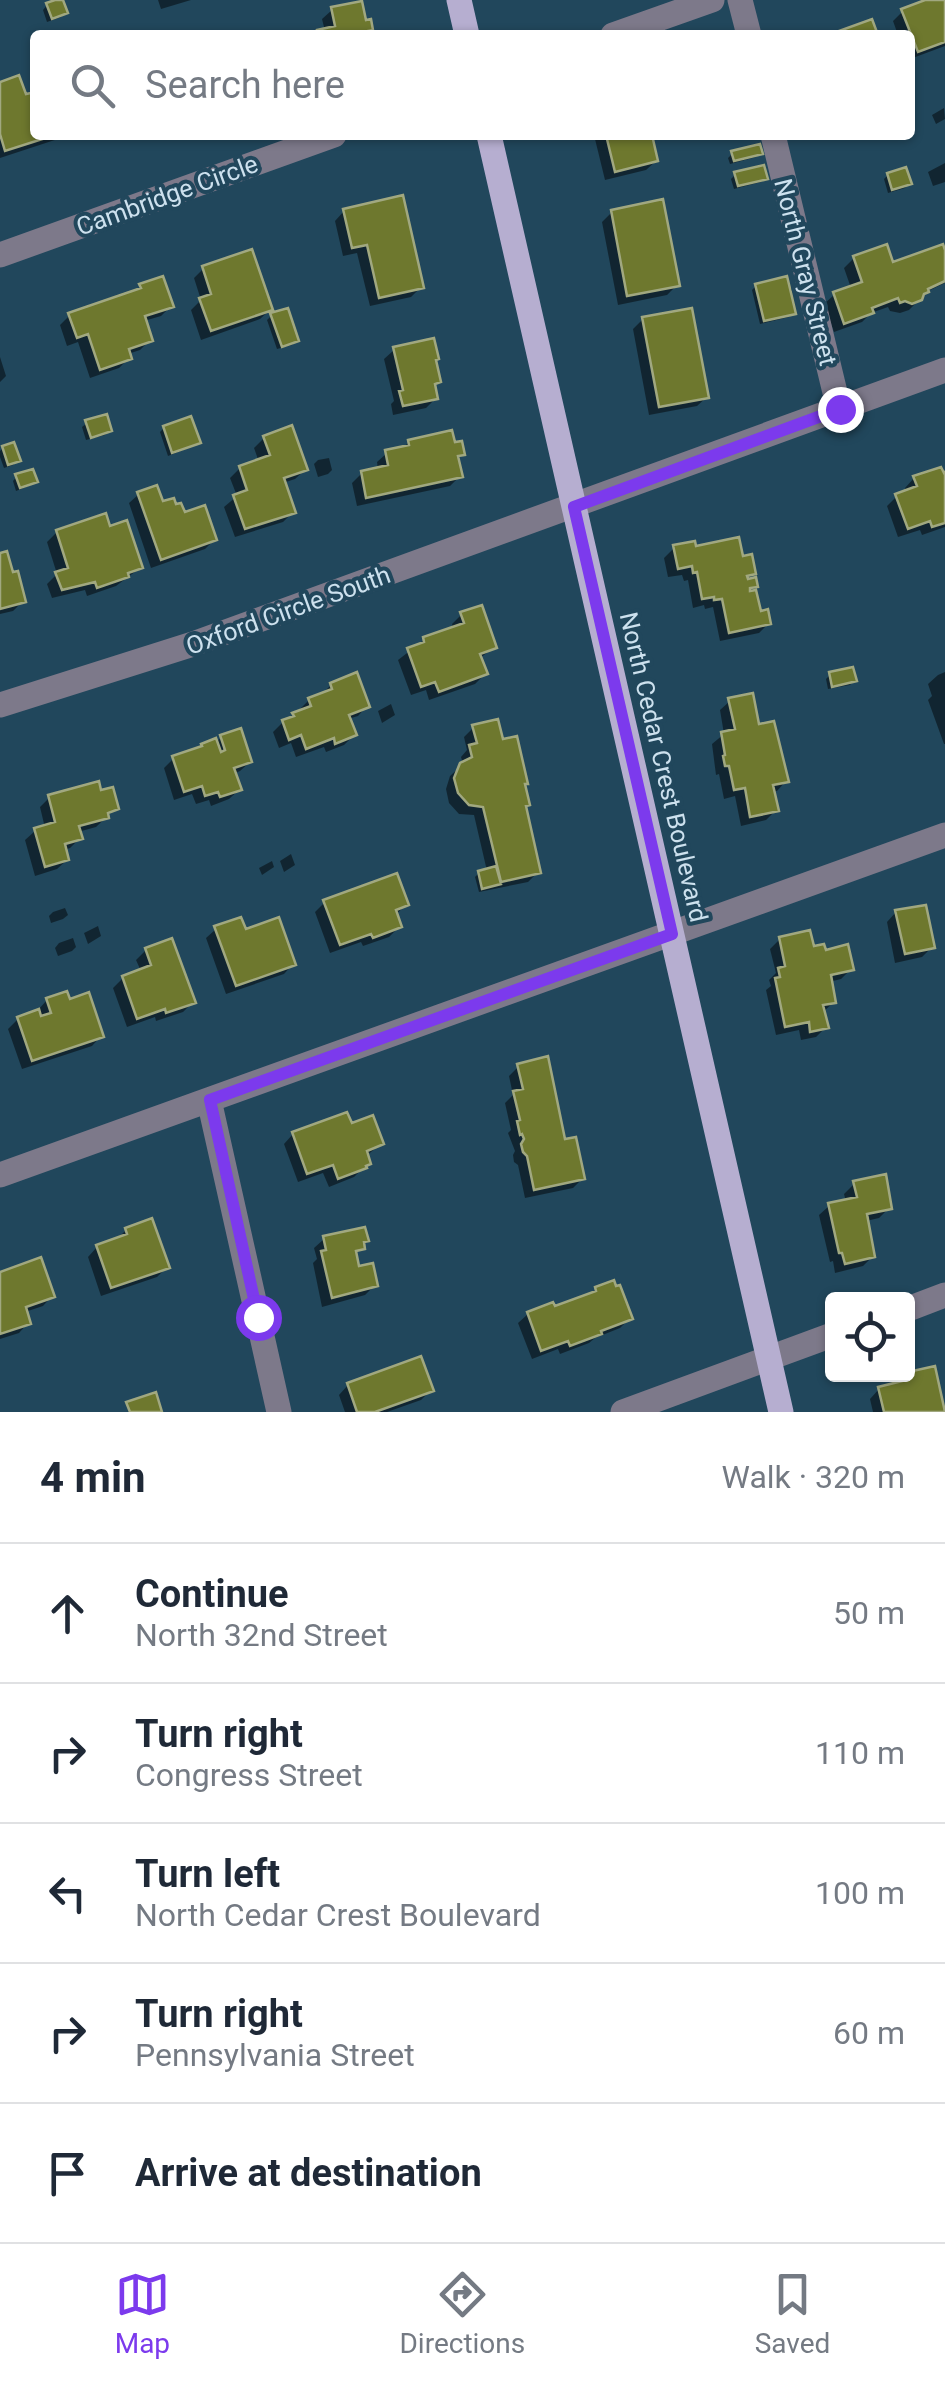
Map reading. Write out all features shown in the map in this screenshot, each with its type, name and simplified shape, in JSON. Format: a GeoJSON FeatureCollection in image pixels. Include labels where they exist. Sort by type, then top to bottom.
{"type":"FeatureCollection","features":[{"type":"Feature","properties":{"kind":"main road"},"geometry":{"type":"LineString","coordinates":[[458,0],[465,30]]}},
{"type":"Feature","properties":{"kind":"main road","name":"North Cedar Crest Boulevard"},"geometry":{"type":"LineString","coordinates":[[490,140],[781,1412]]}},
{"type":"Feature","properties":{"kind":"street"},"geometry":{"type":"LineString","coordinates":[[627,30],[712,0]]}},
{"type":"Feature","properties":{"kind":"street"},"geometry":{"type":"LineString","coordinates":[[740,0],[748,30]]}},
{"type":"Feature","properties":{"kind":"street","name":"Cambridge Circle"},"geometry":{"type":"LineString","coordinates":[[0,256],[320,140]]}},
{"type":"Feature","properties":{"kind":"street","name":"North Gray Street"},"geometry":{"type":"LineString","coordinates":[[774,140],[840,409]]}},
{"type":"Feature","properties":{"kind":"street","name":"Oxford Circle South"},"geometry":{"type":"LineString","coordinates":[[0,705],[193,644],[945,370]]}},
{"type":"Feature","properties":{"kind":"street"},"geometry":{"type":"LineString","coordinates":[[0,1175],[945,835]]}},
{"type":"Feature","properties":{"kind":"street"},"geometry":{"type":"LineString","coordinates":[[210,1100],[279,1412]]}},
{"type":"Feature","properties":{"kind":"street"},"geometry":{"type":"LineString","coordinates":[[915,1306],[945,1295]]}},
{"type":"Feature","properties":{"kind":"street"},"geometry":{"type":"LineString","coordinates":[[623,1412],[825,1338]]}},
{"type":"Feature","properties":{"kind":"building"},"geometry":{"type":"Polygon","coordinates":[[[63,0],[68,13],[52,19],[46,3],[63,0]]]}},
{"type":"Feature","properties":{"kind":"building"},"geometry":{"type":"Polygon","coordinates":[[[925,0],[945,0],[945,42],[918,52],[915,30],[909,30],[901,9],[925,0]]]}},
{"type":"Feature","properties":{"kind":"building"},"geometry":{"type":"Polygon","coordinates":[[[362,1],[373,30],[317,30],[335,26],[331,7],[362,1]]]}},
{"type":"Feature","properties":{"kind":"building"},"geometry":{"type":"Polygon","coordinates":[[[872,19],[876,30],[842,30],[872,19]]]}},
{"type":"Feature","properties":{"kind":"building"},"geometry":{"type":"Polygon","coordinates":[[[19,75],[26,94],[30,93],[30,140],[39,140],[5,151],[0,134],[0,82],[19,75]]]}},
{"type":"Feature","properties":{"kind":"building"},"geometry":{"type":"Polygon","coordinates":[[[607,140],[653,140],[658,161],[615,172],[607,140]]]}},
{"type":"Feature","properties":{"kind":"building"},"geometry":{"type":"Polygon","coordinates":[[[760,144],[763,154],[734,161],[731,151],[760,144]]]}},
{"type":"Feature","properties":{"kind":"building"},"geometry":{"type":"Polygon","coordinates":[[[764,165],[768,179],[738,186],[734,172],[764,165]]]}},
{"type":"Feature","properties":{"kind":"building"},"geometry":{"type":"Polygon","coordinates":[[[906,167],[912,184],[892,190],[887,173],[906,167]]]}},
{"type":"Feature","properties":{"kind":"building"},"geometry":{"type":"Polygon","coordinates":[[[403,195],[424,288],[379,298],[367,245],[352,248],[343,209],[403,195]]]}},
{"type":"Feature","properties":{"kind":"building"},"geometry":{"type":"Polygon","coordinates":[[[663,199],[680,286],[627,296],[611,210],[663,199]]]}},
{"type":"Feature","properties":{"kind":"building"},"geometry":{"type":"Polygon","coordinates":[[[887,244],[893,262],[943,244],[945,281],[928,289],[922,300],[900,303],[898,298],[872,308],[874,313],[844,324],[833,292],[862,282],[853,256],[887,244]]]}},
{"type":"Feature","properties":{"kind":"building"},"geometry":{"type":"Polygon","coordinates":[[[252,249],[273,310],[211,331],[199,298],[211,294],[202,266],[252,249]]]}},
{"type":"Feature","properties":{"kind":"building"},"geometry":{"type":"Polygon","coordinates":[[[163,276],[174,307],[145,316],[153,341],[129,349],[132,359],[100,370],[88,334],[77,338],[68,313],[141,288],[139,284],[163,276]]]}},
{"type":"Feature","properties":{"kind":"building"},"geometry":{"type":"Polygon","coordinates":[[[787,276],[796,314],[764,321],[755,284],[787,276]]]}},
{"type":"Feature","properties":{"kind":"building"},"geometry":{"type":"Polygon","coordinates":[[[288,308],[299,341],[282,347],[270,313],[288,308]]]}},
{"type":"Feature","properties":{"kind":"building"},"geometry":{"type":"Polygon","coordinates":[[[692,308],[709,398],[659,407],[642,317],[692,308]]]}},
{"type":"Feature","properties":{"kind":"building"},"geometry":{"type":"Polygon","coordinates":[[[434,338],[441,382],[435,384],[438,399],[403,406],[393,347],[434,338]]]}},
{"type":"Feature","properties":{"kind":"building"},"geometry":{"type":"Polygon","coordinates":[[[107,414],[112,431],[91,438],[85,420],[107,414]]]}},
{"type":"Feature","properties":{"kind":"building"},"geometry":{"type":"Polygon","coordinates":[[[191,416],[201,443],[172,453],[163,426],[191,416]]]}},
{"type":"Feature","properties":{"kind":"building"},"geometry":{"type":"Polygon","coordinates":[[[292,425],[308,470],[284,478],[296,513],[245,529],[233,495],[247,490],[239,466],[270,455],[263,436],[292,425]]]}},
{"type":"Feature","properties":{"kind":"building"},"geometry":{"type":"Polygon","coordinates":[[[452,430],[455,442],[462,441],[465,455],[458,456],[463,477],[366,498],[361,471],[388,465],[385,450],[409,445],[408,440],[452,430]]]}},
{"type":"Feature","properties":{"kind":"building"},"geometry":{"type":"Polygon","coordinates":[[[14,442],[21,461],[8,465],[2,446],[14,442]]]}},
{"type":"Feature","properties":{"kind":"building"},"geometry":{"type":"Polygon","coordinates":[[[941,467],[945,472],[945,523],[932,527],[930,521],[908,529],[895,494],[917,486],[913,476],[941,467]]]}},
{"type":"Feature","properties":{"kind":"building"},"geometry":{"type":"Polygon","coordinates":[[[33,469],[38,482],[20,488],[15,474],[33,469]]]}},
{"type":"Feature","properties":{"kind":"building"},"geometry":{"type":"Polygon","coordinates":[[[157,485],[163,501],[174,498],[185,512],[205,505],[217,540],[161,560],[137,492],[157,485]]]}},
{"type":"Feature","properties":{"kind":"building"},"geometry":{"type":"Polygon","coordinates":[[[106,513],[110,526],[127,520],[143,568],[97,588],[95,582],[62,590],[55,572],[68,568],[56,530],[106,513]]]}},
{"type":"Feature","properties":{"kind":"building"},"geometry":{"type":"Polygon","coordinates":[[[739,537],[743,556],[752,554],[756,574],[747,576],[756,577],[758,587],[750,591],[756,590],[761,611],[768,609],[771,624],[729,633],[722,599],[702,599],[697,572],[693,573],[692,566],[678,569],[673,545],[695,541],[696,546],[739,537]]]}},
{"type":"Feature","properties":{"kind":"building"},"geometry":{"type":"Polygon","coordinates":[[[7,551],[13,572],[18,571],[26,602],[0,609],[0,553],[7,551]]]}},
{"type":"Feature","properties":{"kind":"building"},"geometry":{"type":"Polygon","coordinates":[[[482,605],[497,648],[480,654],[488,674],[439,692],[435,682],[421,687],[407,648],[424,642],[423,637],[464,623],[460,612],[482,605]]]}},
{"type":"Feature","properties":{"kind":"building"},"geometry":{"type":"Polygon","coordinates":[[[853,667],[857,681],[832,687],[829,672],[853,667]]]}},
{"type":"Feature","properties":{"kind":"building"},"geometry":{"type":"Polygon","coordinates":[[[357,672],[370,707],[349,715],[357,735],[335,744],[334,738],[306,749],[301,735],[289,740],[282,720],[311,706],[308,698],[332,689],[330,683],[357,672]]]}},
{"type":"Feature","properties":{"kind":"building"},"geometry":{"type":"Polygon","coordinates":[[[753,693],[759,724],[774,721],[789,782],[773,785],[779,811],[750,817],[745,788],[734,790],[729,766],[725,766],[721,732],[735,729],[728,698],[753,693]]]}},
{"type":"Feature","properties":{"kind":"building"},"geometry":{"type":"Polygon","coordinates":[[[498,719],[503,739],[517,736],[528,784],[530,805],[526,806],[541,873],[501,882],[483,807],[469,805],[458,793],[454,778],[460,763],[472,757],[469,745],[477,743],[472,725],[498,719]]]}},
{"type":"Feature","properties":{"kind":"building"},"geometry":{"type":"Polygon","coordinates":[[[241,728],[252,762],[234,768],[242,790],[220,797],[218,792],[205,796],[202,786],[184,792],[172,756],[216,738],[221,752],[225,750],[220,735],[241,728]]]}},
{"type":"Feature","properties":{"kind":"building"},"geometry":{"type":"Polygon","coordinates":[[[99,781],[101,790],[113,787],[119,809],[108,813],[109,818],[79,826],[83,839],[65,844],[69,860],[45,867],[34,828],[55,822],[48,795],[99,781]]]}},
{"type":"Feature","properties":{"kind":"building"},"geometry":{"type":"Polygon","coordinates":[[[496,866],[501,884],[482,889],[478,871],[496,866]]]}},
{"type":"Feature","properties":{"kind":"building"},"geometry":{"type":"Polygon","coordinates":[[[397,873],[409,905],[396,910],[402,927],[340,945],[323,900],[397,873]]]}},
{"type":"Feature","properties":{"kind":"building"},"geometry":{"type":"Polygon","coordinates":[[[926,905],[935,948],[905,954],[895,910],[926,905]]]}},
{"type":"Feature","properties":{"kind":"building"},"geometry":{"type":"Polygon","coordinates":[[[241,917],[246,929],[279,917],[296,965],[236,986],[214,926],[241,917]]]}},
{"type":"Feature","properties":{"kind":"building"},"geometry":{"type":"Polygon","coordinates":[[[810,930],[814,946],[824,944],[826,950],[848,944],[854,970],[831,975],[836,1003],[823,1005],[829,1028],[810,1032],[809,1022],[785,1027],[775,978],[780,977],[778,968],[785,966],[779,937],[810,930]]]}},
{"type":"Feature","properties":{"kind":"building"},"geometry":{"type":"Polygon","coordinates":[[[172,938],[196,1003],[137,1019],[122,976],[151,965],[145,948],[172,938]]]}},
{"type":"Feature","properties":{"kind":"building"},"geometry":{"type":"Polygon","coordinates":[[[67,991],[70,999],[89,992],[104,1037],[32,1061],[17,1017],[39,1009],[41,1016],[51,1013],[46,998],[67,991]]]}},
{"type":"Feature","properties":{"kind":"building"},"geometry":{"type":"Polygon","coordinates":[[[548,1056],[565,1139],[576,1137],[585,1179],[534,1190],[521,1144],[524,1139],[520,1135],[513,1091],[523,1089],[517,1064],[548,1056]]]}},
{"type":"Feature","properties":{"kind":"building"},"geometry":{"type":"Polygon","coordinates":[[[347,1112],[352,1123],[373,1115],[384,1144],[367,1151],[371,1164],[367,1168],[338,1179],[333,1165],[307,1174],[292,1132],[347,1112]]]}},
{"type":"Feature","properties":{"kind":"building"},"geometry":{"type":"Polygon","coordinates":[[[886,1174],[892,1209],[867,1214],[875,1257],[845,1264],[828,1203],[857,1197],[853,1181],[886,1174]]]}},
{"type":"Feature","properties":{"kind":"building"},"geometry":{"type":"Polygon","coordinates":[[[152,1218],[170,1268],[111,1288],[96,1245],[127,1234],[125,1228],[152,1218]]]}},
{"type":"Feature","properties":{"kind":"building"},"geometry":{"type":"Polygon","coordinates":[[[365,1227],[369,1241],[364,1242],[365,1249],[356,1251],[359,1266],[373,1263],[378,1286],[332,1298],[321,1251],[326,1250],[323,1236],[365,1227]]]}},
{"type":"Feature","properties":{"kind":"building"},"geometry":{"type":"Polygon","coordinates":[[[41,1257],[55,1297],[26,1307],[31,1324],[0,1334],[0,1272],[41,1257]]]}},
{"type":"Feature","properties":{"kind":"building"},"geometry":{"type":"Polygon","coordinates":[[[614,1280],[616,1286],[620,1285],[633,1319],[570,1346],[568,1341],[541,1351],[527,1312],[596,1291],[595,1287],[614,1280]]]}},
{"type":"Feature","properties":{"kind":"building"},"geometry":{"type":"Polygon","coordinates":[[[421,1356],[434,1391],[375,1412],[357,1412],[347,1383],[421,1356]]]}},
{"type":"Feature","properties":{"kind":"building"},"geometry":{"type":"Polygon","coordinates":[[[935,1366],[945,1412],[884,1412],[878,1387],[915,1382],[915,1370],[935,1366]]]}},
{"type":"Feature","properties":{"kind":"building"},"geometry":{"type":"Polygon","coordinates":[[[156,1392],[162,1412],[130,1412],[126,1402],[156,1392]]]}},
{"type":"Feature","properties":{"kind":"route"},"geometry":{"type":"LineString","coordinates":[[258,1317],[210,1100],[672,934],[574,507],[840,409]]}}]}
